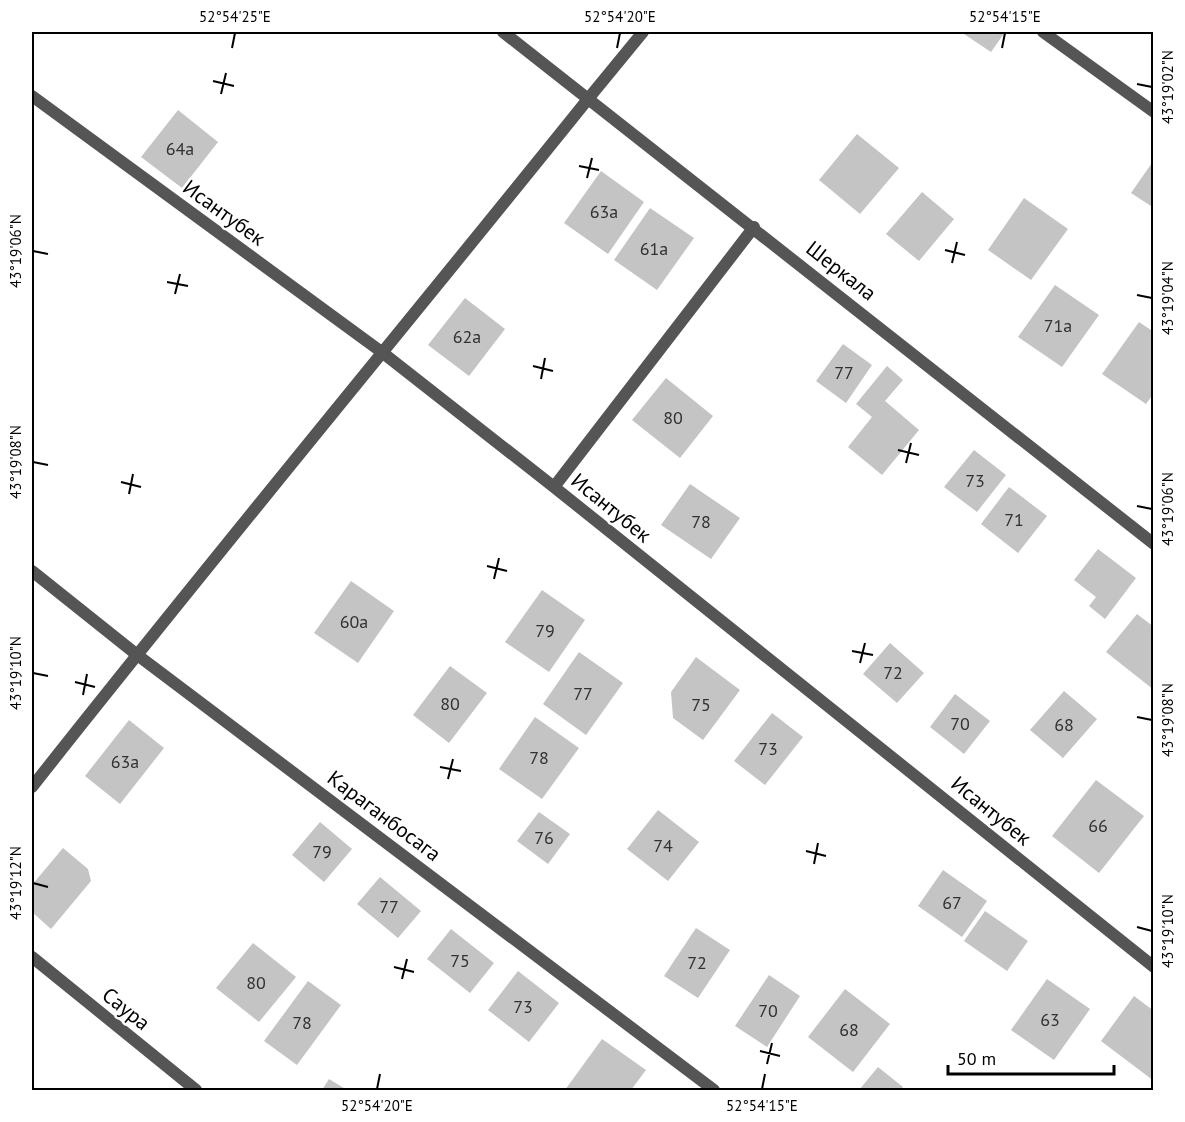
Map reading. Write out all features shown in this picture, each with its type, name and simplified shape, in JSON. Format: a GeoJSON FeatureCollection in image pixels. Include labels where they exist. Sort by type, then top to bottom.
{"type":"FeatureCollection","features":[{"type":"Feature","properties":{"kind":"street","name":"Шеркала"},"geometry":{"type":"LineString","coordinates":[[503,32],[1154,544]]}},
{"type":"Feature","properties":{"kind":"street"},"geometry":{"type":"LineString","coordinates":[[32,787],[136,654],[643,32]]}},
{"type":"Feature","properties":{"kind":"street"},"geometry":{"type":"LineString","coordinates":[[1043,32],[1154,112]]}},
{"type":"Feature","properties":{"kind":"street","name":"Исантубек"},"geometry":{"type":"LineString","coordinates":[[32,96],[383,353],[1154,967]]}},
{"type":"Feature","properties":{"kind":"street"},"geometry":{"type":"LineString","coordinates":[[554,487],[753,227]]}},
{"type":"Feature","properties":{"kind":"street","name":"Караганбосага"},"geometry":{"type":"LineString","coordinates":[[32,571],[136,654],[714,1090]]}},
{"type":"Feature","properties":{"kind":"street","name":"Саура"},"geometry":{"type":"LineString","coordinates":[[32,957],[196,1090]]}},
{"type":"Feature","properties":{"kind":"building"},"geometry":{"type":"Polygon","coordinates":[[[961,32],[1005,32],[991,52],[961,32]]]}},
{"type":"Feature","properties":{"kind":"building"},"geometry":{"type":"Polygon","coordinates":[[[178,110],[218,142],[182,188],[141,157],[178,110]]]}},
{"type":"Feature","properties":{"kind":"building"},"geometry":{"type":"Polygon","coordinates":[[[857,134],[899,168],[860,214],[819,180],[857,134]]]}},
{"type":"Feature","properties":{"kind":"building"},"geometry":{"type":"Polygon","coordinates":[[[1154,160],[1154,208],[1131,193],[1154,160]]]}},
{"type":"Feature","properties":{"kind":"building"},"geometry":{"type":"Polygon","coordinates":[[[601,171],[644,202],[608,254],[564,223],[601,171]]]}},
{"type":"Feature","properties":{"kind":"building"},"geometry":{"type":"Polygon","coordinates":[[[922,192],[954,219],[919,261],[886,234],[922,192]]]}},
{"type":"Feature","properties":{"kind":"building"},"geometry":{"type":"Polygon","coordinates":[[[1024,198],[1068,229],[1031,280],[988,250],[1024,198]]]}},
{"type":"Feature","properties":{"kind":"building"},"geometry":{"type":"Polygon","coordinates":[[[650,208],[694,238],[657,290],[614,260],[650,208]]]}},
{"type":"Feature","properties":{"kind":"building"},"geometry":{"type":"Polygon","coordinates":[[[1055,285],[1099,315],[1062,367],[1018,337],[1055,285]]]}},
{"type":"Feature","properties":{"kind":"building"},"geometry":{"type":"Polygon","coordinates":[[[465,298],[505,329],[469,376],[428,345],[465,298]]]}},
{"type":"Feature","properties":{"kind":"building"},"geometry":{"type":"Polygon","coordinates":[[[1139,322],[1154,332],[1154,393],[1146,404],[1102,374],[1139,322]]]}},
{"type":"Feature","properties":{"kind":"building"},"geometry":{"type":"Polygon","coordinates":[[[843,344],[872,365],[846,403],[816,381],[843,344]]]}},
{"type":"Feature","properties":{"kind":"building"},"geometry":{"type":"Polygon","coordinates":[[[887,366],[903,380],[885,401],[919,430],[882,475],[848,447],[872,417],[856,404],[887,366]]]}},
{"type":"Feature","properties":{"kind":"building"},"geometry":{"type":"Polygon","coordinates":[[[666,378],[713,416],[680,458],[632,420],[666,378]]]}},
{"type":"Feature","properties":{"kind":"building"},"geometry":{"type":"Polygon","coordinates":[[[974,450],[1006,475],[977,512],[944,487],[974,450]]]}},
{"type":"Feature","properties":{"kind":"building"},"geometry":{"type":"Polygon","coordinates":[[[690,484],[740,518],[711,559],[661,525],[690,484]]]}},
{"type":"Feature","properties":{"kind":"building"},"geometry":{"type":"Polygon","coordinates":[[[1009,487],[1047,516],[1018,553],[981,524],[1009,487]]]}},
{"type":"Feature","properties":{"kind":"building"},"geometry":{"type":"Polygon","coordinates":[[[1098,549],[1136,578],[1105,619],[1089,606],[1096,597],[1074,580],[1098,549]]]}},
{"type":"Feature","properties":{"kind":"building"},"geometry":{"type":"Polygon","coordinates":[[[351,581],[394,611],[358,663],[314,633],[351,581]]]}},
{"type":"Feature","properties":{"kind":"building"},"geometry":{"type":"Polygon","coordinates":[[[542,590],[585,620],[549,672],[505,642],[542,590]]]}},
{"type":"Feature","properties":{"kind":"building"},"geometry":{"type":"Polygon","coordinates":[[[1137,614],[1154,627],[1154,690],[1106,652],[1137,614]]]}},
{"type":"Feature","properties":{"kind":"building"},"geometry":{"type":"Polygon","coordinates":[[[890,643],[924,673],[897,703],[863,674],[890,643]]]}},
{"type":"Feature","properties":{"kind":"building"},"geometry":{"type":"Polygon","coordinates":[[[579,652],[623,683],[586,735],[543,704],[579,652]]]}},
{"type":"Feature","properties":{"kind":"building"},"geometry":{"type":"Polygon","coordinates":[[[696,657],[740,690],[703,740],[673,718],[671,692],[696,657]]]}},
{"type":"Feature","properties":{"kind":"building"},"geometry":{"type":"Polygon","coordinates":[[[450,666],[487,693],[449,743],[413,715],[450,666]]]}},
{"type":"Feature","properties":{"kind":"building"},"geometry":{"type":"Polygon","coordinates":[[[1064,691],[1097,719],[1063,758],[1030,730],[1064,691]]]}},
{"type":"Feature","properties":{"kind":"building"},"geometry":{"type":"Polygon","coordinates":[[[955,694],[990,721],[964,754],[930,727],[955,694]]]}},
{"type":"Feature","properties":{"kind":"building"},"geometry":{"type":"Polygon","coordinates":[[[772,713],[803,737],[765,785],[734,761],[772,713]]]}},
{"type":"Feature","properties":{"kind":"building"},"geometry":{"type":"Polygon","coordinates":[[[535,717],[579,748],[542,799],[499,769],[535,717]]]}},
{"type":"Feature","properties":{"kind":"building"},"geometry":{"type":"Polygon","coordinates":[[[129,720],[164,748],[120,804],[85,776],[129,720]]]}},
{"type":"Feature","properties":{"kind":"building"},"geometry":{"type":"Polygon","coordinates":[[[1096,780],[1144,816],[1099,873],[1052,836],[1096,780]]]}},
{"type":"Feature","properties":{"kind":"building"},"geometry":{"type":"Polygon","coordinates":[[[658,810],[699,842],[668,881],[627,849],[658,810]]]}},
{"type":"Feature","properties":{"kind":"building"},"geometry":{"type":"Polygon","coordinates":[[[539,812],[570,834],[548,864],[517,841],[539,812]]]}},
{"type":"Feature","properties":{"kind":"building"},"geometry":{"type":"Polygon","coordinates":[[[320,822],[352,849],[324,882],[292,855],[320,822]]]}},
{"type":"Feature","properties":{"kind":"building"},"geometry":{"type":"Polygon","coordinates":[[[63,848],[88,869],[91,881],[51,929],[32,912],[32,885],[63,848]]]}},
{"type":"Feature","properties":{"kind":"building"},"geometry":{"type":"Polygon","coordinates":[[[943,870],[987,901],[962,937],[918,906],[943,870]]]}},
{"type":"Feature","properties":{"kind":"building"},"geometry":{"type":"Polygon","coordinates":[[[380,877],[421,911],[398,938],[357,904],[380,877]]]}},
{"type":"Feature","properties":{"kind":"building"},"geometry":{"type":"Polygon","coordinates":[[[985,911],[1028,941],[1007,971],[964,941],[985,911]]]}},
{"type":"Feature","properties":{"kind":"building"},"geometry":{"type":"Polygon","coordinates":[[[696,928],[730,950],[698,998],[664,976],[696,928]]]}},
{"type":"Feature","properties":{"kind":"building"},"geometry":{"type":"Polygon","coordinates":[[[451,929],[494,963],[470,993],[427,959],[451,929]]]}},
{"type":"Feature","properties":{"kind":"building"},"geometry":{"type":"Polygon","coordinates":[[[253,943],[296,977],[259,1022],[216,988],[253,943]]]}},
{"type":"Feature","properties":{"kind":"building"},"geometry":{"type":"Polygon","coordinates":[[[518,971],[559,1003],[529,1042],[488,1010],[518,971]]]}},
{"type":"Feature","properties":{"kind":"building"},"geometry":{"type":"Polygon","coordinates":[[[769,975],[800,996],[767,1047],[735,1026],[769,975]]]}},
{"type":"Feature","properties":{"kind":"building"},"geometry":{"type":"Polygon","coordinates":[[[1047,979],[1090,1009],[1054,1060],[1011,1030],[1047,979]]]}},
{"type":"Feature","properties":{"kind":"building"},"geometry":{"type":"Polygon","coordinates":[[[308,981],[341,1005],[297,1065],[264,1041],[308,981]]]}},
{"type":"Feature","properties":{"kind":"building"},"geometry":{"type":"Polygon","coordinates":[[[845,989],[890,1024],[853,1072],[808,1037],[845,989]]]}},
{"type":"Feature","properties":{"kind":"building"},"geometry":{"type":"Polygon","coordinates":[[[1134,996],[1154,1011],[1154,1081],[1101,1041],[1134,996]]]}},
{"type":"Feature","properties":{"kind":"building"},"geometry":{"type":"Polygon","coordinates":[[[602,1039],[646,1070],[631,1090],[565,1090],[602,1039]]]}},
{"type":"Feature","properties":{"kind":"building"},"geometry":{"type":"Polygon","coordinates":[[[878,1067],[903,1087],[900,1090],[859,1090],[878,1067]]]}},
{"type":"Feature","properties":{"kind":"building"},"geometry":{"type":"Polygon","coordinates":[[[329,1079],[347,1090],[322,1090],[329,1079]]]}}]}
